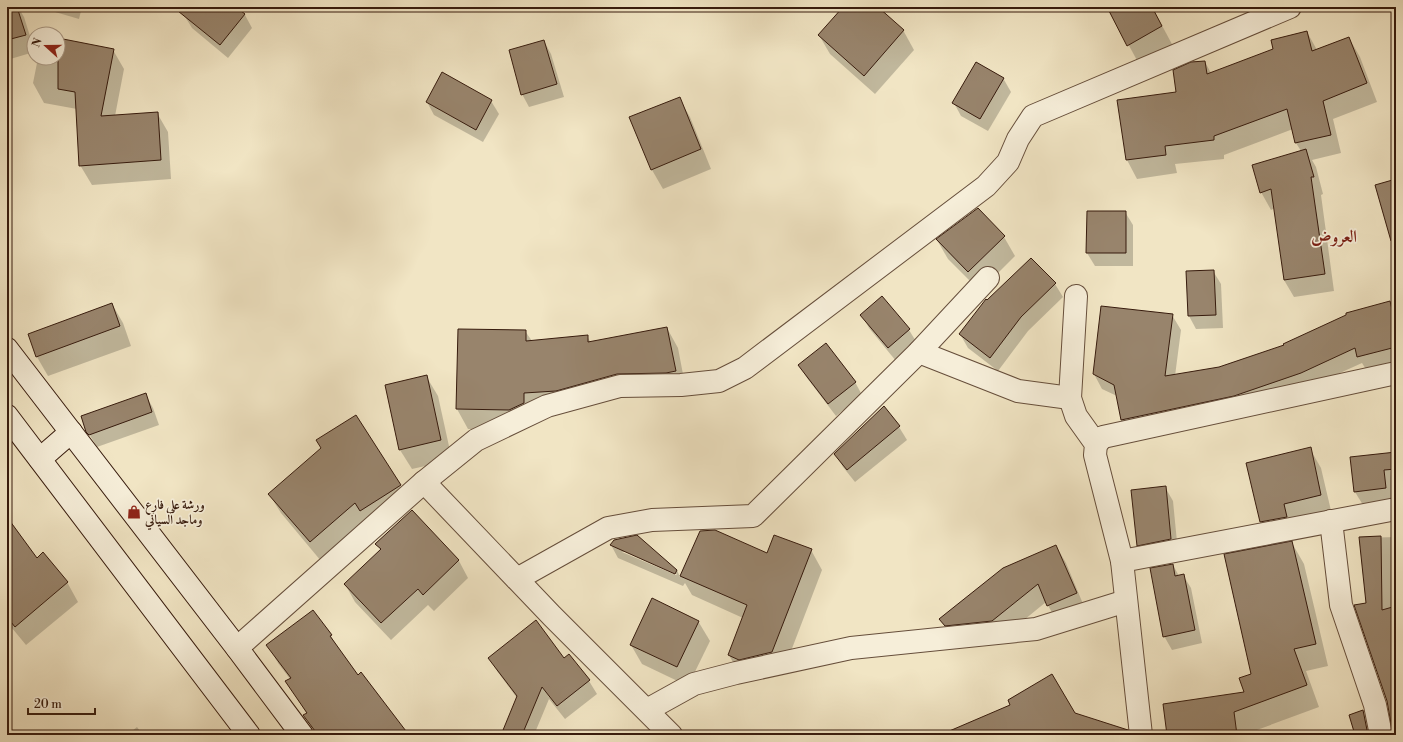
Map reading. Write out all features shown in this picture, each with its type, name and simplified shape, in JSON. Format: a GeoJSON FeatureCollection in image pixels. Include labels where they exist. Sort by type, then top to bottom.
{"type":"FeatureCollection","features":[{"type":"Feature","properties":{"kind":"street"},"geometry":{"type":"LineString","coordinates":[[237,648],[424,482],[476,440],[547,406],[620,386],[681,385],[719,382],[745,368],[986,186],[1008,162],[1018,139],[1032,116],[1290,7]]}},
{"type":"Feature","properties":{"kind":"street"},"geometry":{"type":"LineString","coordinates":[[517,580],[608,528],[652,520],[753,516],[919,352],[988,278]]}},
{"type":"Feature","properties":{"kind":"street"},"geometry":{"type":"LineString","coordinates":[[1076,296],[1070,398],[1076,416],[1096,444],[1095,455],[1122,561],[1141,735]]}},
{"type":"Feature","properties":{"kind":"street"},"geometry":{"type":"LineString","coordinates":[[7,349],[302,735]]}},
{"type":"Feature","properties":{"kind":"street"},"geometry":{"type":"LineString","coordinates":[[919,352],[1018,391],[1070,398]]}},
{"type":"Feature","properties":{"kind":"street"},"geometry":{"type":"LineString","coordinates":[[1096,444],[1104,437],[1396,373]]}},
{"type":"Feature","properties":{"kind":"street"},"geometry":{"type":"LineString","coordinates":[[7,416],[249,735]]}},
{"type":"Feature","properties":{"kind":"street"},"geometry":{"type":"LineString","coordinates":[[40,459],[71,432]]}},
{"type":"Feature","properties":{"kind":"street"},"geometry":{"type":"LineString","coordinates":[[424,482],[552,616],[671,735]]}},
{"type":"Feature","properties":{"kind":"street"},"geometry":{"type":"LineString","coordinates":[[1122,561],[1396,509]]}},
{"type":"Feature","properties":{"kind":"street"},"geometry":{"type":"LineString","coordinates":[[1331,521],[1341,605],[1375,705],[1380,735]]}},
{"type":"Feature","properties":{"kind":"street"},"geometry":{"type":"LineString","coordinates":[[647,710],[694,684],[736,673],[851,648],[1036,629],[1126,600]]}},
{"type":"Feature","properties":{"kind":"building"},"geometry":{"type":"Polygon","coordinates":[[[7,7],[17,7],[26,35],[7,40],[7,7]]]}},
{"type":"Feature","properties":{"kind":"building"},"geometry":{"type":"Polygon","coordinates":[[[173,7],[236,7],[245,14],[220,45],[173,7]]]}},
{"type":"Feature","properties":{"kind":"building"},"geometry":{"type":"Polygon","coordinates":[[[843,7],[878,7],[904,30],[864,76],[818,35],[843,7]]]}},
{"type":"Feature","properties":{"kind":"building"},"geometry":{"type":"Polygon","coordinates":[[[1107,7],[1152,7],[1162,26],[1127,46],[1107,7]]]}},
{"type":"Feature","properties":{"kind":"building"},"geometry":{"type":"Polygon","coordinates":[[[1307,31],[1312,51],[1349,37],[1367,83],[1323,101],[1331,135],[1295,143],[1287,109],[1214,136],[1214,140],[1165,146],[1166,155],[1126,160],[1117,100],[1176,92],[1173,70],[1191,62],[1205,61],[1207,74],[1273,49],[1271,40],[1307,31]]]}},
{"type":"Feature","properties":{"kind":"building"},"geometry":{"type":"Polygon","coordinates":[[[66,40],[114,49],[101,116],[158,112],[161,160],[79,166],[75,92],[58,89],[58,66],[66,66],[66,40]]]}},
{"type":"Feature","properties":{"kind":"building"},"geometry":{"type":"Polygon","coordinates":[[[544,40],[557,84],[521,95],[509,50],[544,40]]]}},
{"type":"Feature","properties":{"kind":"building"},"geometry":{"type":"Polygon","coordinates":[[[976,62],[1004,78],[980,119],[952,103],[976,62]]]}},
{"type":"Feature","properties":{"kind":"building"},"geometry":{"type":"Polygon","coordinates":[[[442,72],[492,100],[476,130],[426,102],[442,72]]]}},
{"type":"Feature","properties":{"kind":"building"},"geometry":{"type":"Polygon","coordinates":[[[680,97],[701,149],[651,170],[629,117],[680,97]]]}},
{"type":"Feature","properties":{"kind":"building"},"geometry":{"type":"Polygon","coordinates":[[[1306,149],[1314,177],[1311,177],[1325,274],[1284,280],[1271,189],[1260,193],[1252,165],[1306,149]]]}},
{"type":"Feature","properties":{"kind":"building"},"geometry":{"type":"Polygon","coordinates":[[[1396,179],[1396,240],[1391,241],[1375,185],[1396,179]]]}},
{"type":"Feature","properties":{"kind":"building"},"geometry":{"type":"Polygon","coordinates":[[[978,208],[1005,236],[968,272],[936,239],[978,208]]]}},
{"type":"Feature","properties":{"kind":"building"},"geometry":{"type":"Polygon","coordinates":[[[1087,211],[1126,211],[1126,253],[1086,253],[1087,211]]]}},
{"type":"Feature","properties":{"kind":"building"},"geometry":{"type":"Polygon","coordinates":[[[1031,258],[1056,283],[1021,317],[990,358],[959,334],[986,299],[987,300],[1031,258]]]}},
{"type":"Feature","properties":{"kind":"building"},"geometry":{"type":"Polygon","coordinates":[[[1214,270],[1216,315],[1188,316],[1186,271],[1214,270]]]}},
{"type":"Feature","properties":{"kind":"building"},"geometry":{"type":"Polygon","coordinates":[[[882,296],[910,329],[888,348],[860,315],[882,296]]]}},
{"type":"Feature","properties":{"kind":"building"},"geometry":{"type":"Polygon","coordinates":[[[1390,301],[1396,326],[1396,347],[1357,357],[1355,348],[1301,373],[1234,396],[1121,420],[1114,385],[1093,374],[1101,306],[1173,314],[1165,376],[1219,367],[1284,345],[1283,344],[1346,315],[1346,313],[1390,301]]]}},
{"type":"Feature","properties":{"kind":"building"},"geometry":{"type":"Polygon","coordinates":[[[112,303],[120,326],[36,357],[28,334],[112,303]]]}},
{"type":"Feature","properties":{"kind":"building"},"geometry":{"type":"Polygon","coordinates":[[[667,327],[676,371],[666,373],[617,374],[556,391],[524,393],[524,403],[509,410],[456,409],[458,329],[526,330],[526,341],[588,335],[588,342],[667,327]]]}},
{"type":"Feature","properties":{"kind":"building"},"geometry":{"type":"Polygon","coordinates":[[[826,343],[856,382],[828,404],[798,365],[826,343]]]}},
{"type":"Feature","properties":{"kind":"building"},"geometry":{"type":"Polygon","coordinates":[[[427,375],[441,440],[399,450],[385,385],[427,375]]]}},
{"type":"Feature","properties":{"kind":"building"},"geometry":{"type":"Polygon","coordinates":[[[146,393],[152,412],[89,435],[86,432],[81,416],[146,393]]]}},
{"type":"Feature","properties":{"kind":"building"},"geometry":{"type":"Polygon","coordinates":[[[884,406],[900,426],[847,470],[834,454],[884,406]]]}},
{"type":"Feature","properties":{"kind":"building"},"geometry":{"type":"Polygon","coordinates":[[[356,415],[401,485],[360,511],[355,503],[310,542],[268,494],[321,448],[316,440],[356,415]]]}},
{"type":"Feature","properties":{"kind":"building"},"geometry":{"type":"Polygon","coordinates":[[[1311,447],[1321,495],[1284,504],[1287,517],[1260,522],[1246,463],[1311,447]]]}},
{"type":"Feature","properties":{"kind":"building"},"geometry":{"type":"Polygon","coordinates":[[[1396,452],[1396,469],[1384,470],[1386,488],[1354,492],[1350,457],[1396,452]]]}},
{"type":"Feature","properties":{"kind":"building"},"geometry":{"type":"Polygon","coordinates":[[[1166,486],[1171,539],[1137,546],[1131,490],[1166,486]]]}},
{"type":"Feature","properties":{"kind":"building"},"geometry":{"type":"Polygon","coordinates":[[[412,510],[459,560],[423,595],[418,589],[381,623],[344,584],[381,549],[375,544],[412,510]]]}},
{"type":"Feature","properties":{"kind":"building"},"geometry":{"type":"Polygon","coordinates":[[[7,517],[37,558],[43,552],[68,582],[15,627],[7,617],[7,517]]]}},
{"type":"Feature","properties":{"kind":"building"},"geometry":{"type":"Polygon","coordinates":[[[715,530],[767,553],[774,535],[812,549],[772,652],[739,660],[728,655],[747,605],[680,576],[700,531],[715,530]]]}},
{"type":"Feature","properties":{"kind":"building"},"geometry":{"type":"Polygon","coordinates":[[[637,535],[677,570],[675,574],[610,545],[614,540],[637,535]]]}},
{"type":"Feature","properties":{"kind":"building"},"geometry":{"type":"Polygon","coordinates":[[[1381,536],[1382,610],[1396,606],[1396,735],[1393,735],[1387,701],[1354,605],[1366,603],[1359,537],[1381,536]]]}},
{"type":"Feature","properties":{"kind":"building"},"geometry":{"type":"Polygon","coordinates":[[[1292,541],[1316,644],[1294,649],[1307,685],[1234,712],[1237,735],[1167,735],[1163,704],[1244,692],[1239,678],[1251,674],[1224,554],[1292,541]]]}},
{"type":"Feature","properties":{"kind":"building"},"geometry":{"type":"Polygon","coordinates":[[[1056,545],[1077,593],[1047,606],[1038,584],[992,621],[945,626],[939,619],[1003,568],[1056,545]]]}},
{"type":"Feature","properties":{"kind":"building"},"geometry":{"type":"Polygon","coordinates":[[[1173,564],[1175,576],[1184,574],[1195,630],[1163,637],[1150,568],[1173,564]]]}},
{"type":"Feature","properties":{"kind":"building"},"geometry":{"type":"Polygon","coordinates":[[[652,598],[699,621],[677,667],[630,645],[652,598]]]}},
{"type":"Feature","properties":{"kind":"building"},"geometry":{"type":"Polygon","coordinates":[[[313,610],[332,635],[330,636],[358,675],[361,672],[409,735],[318,735],[303,715],[307,713],[285,681],[291,678],[266,645],[313,610]]]}},
{"type":"Feature","properties":{"kind":"building"},"geometry":{"type":"Polygon","coordinates":[[[536,620],[564,658],[569,654],[590,680],[557,706],[542,687],[522,735],[501,735],[517,696],[488,658],[536,620]]]}},
{"type":"Feature","properties":{"kind":"building"},"geometry":{"type":"Polygon","coordinates":[[[1052,674],[1075,713],[1128,730],[1128,735],[940,735],[1010,705],[1008,700],[1052,674]]]}},
{"type":"Feature","properties":{"kind":"building"},"geometry":{"type":"Polygon","coordinates":[[[1363,710],[1368,735],[1355,735],[1349,715],[1363,710]]]}},
{"type":"Feature","properties":{"kind":"place","name":"ورشة علي فارع وماجد السياني"},"geometry":{"type":"Point","coordinates":[134,512]}},
{"type":"Feature","properties":{"kind":"district","name":"العروض"},"geometry":{"type":"Point","coordinates":[1334,237]}}]}
